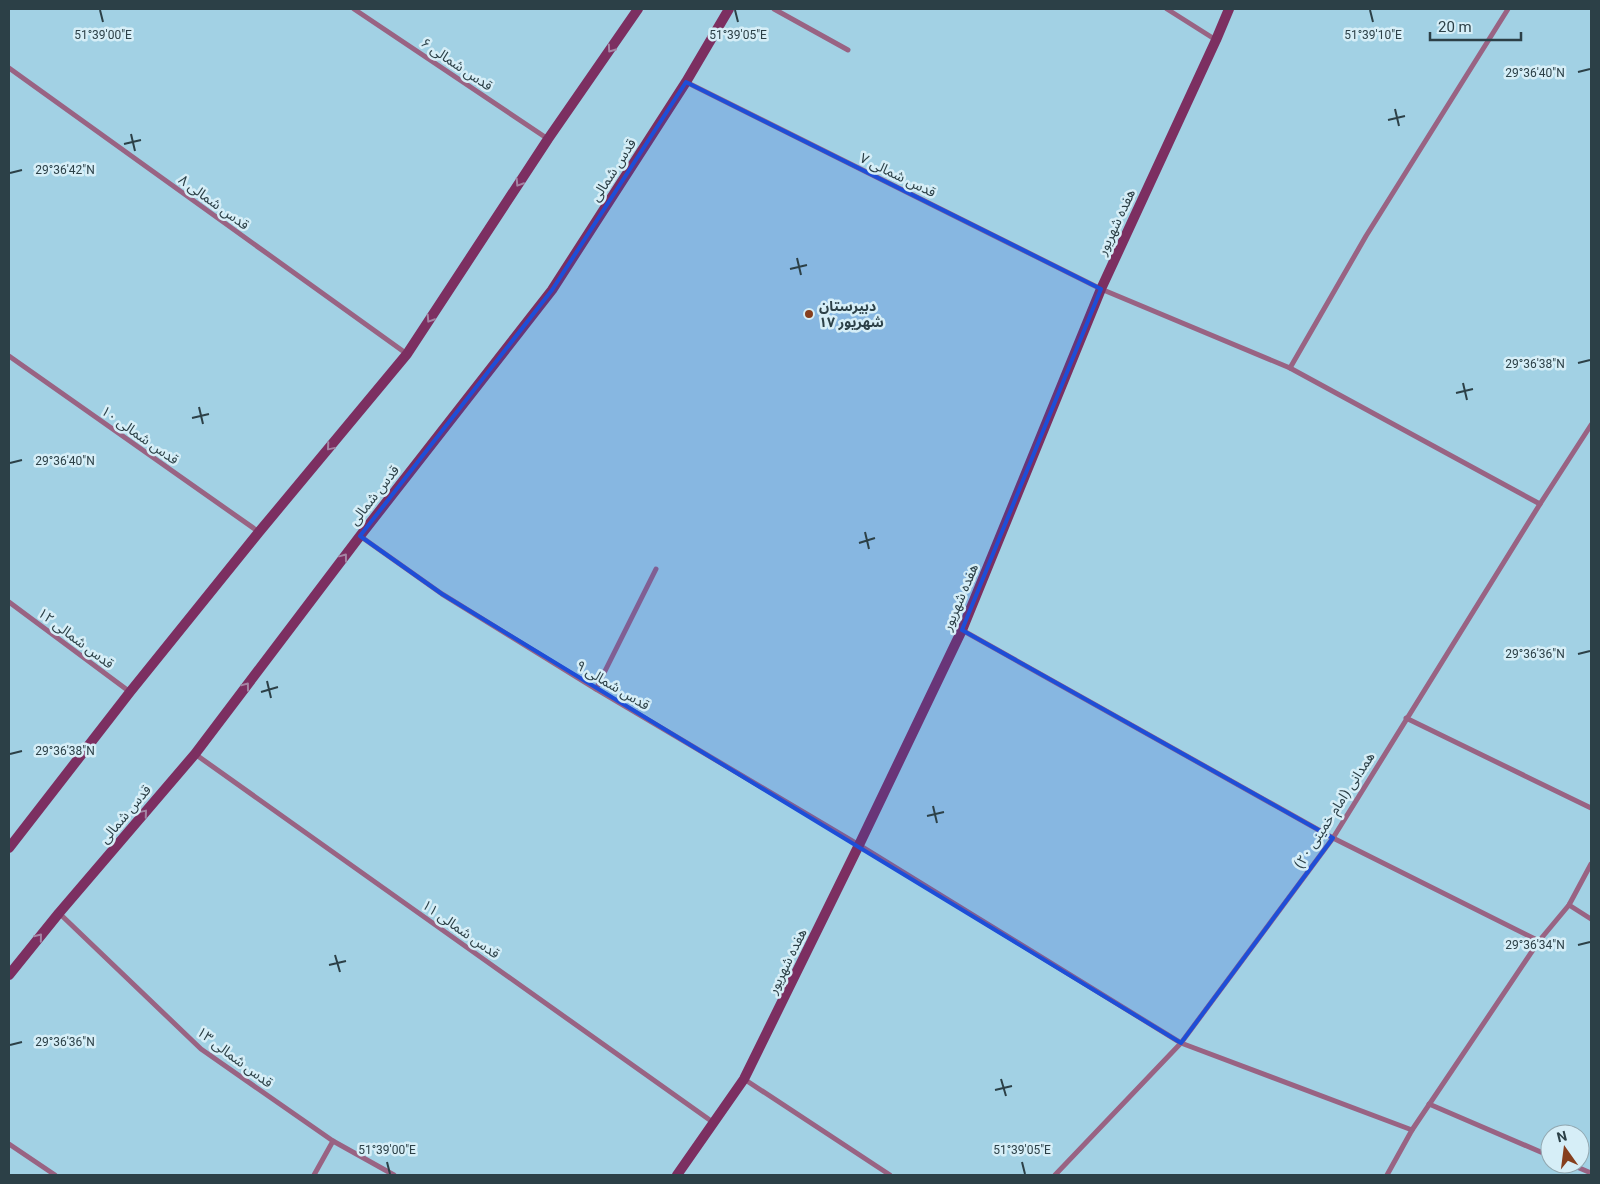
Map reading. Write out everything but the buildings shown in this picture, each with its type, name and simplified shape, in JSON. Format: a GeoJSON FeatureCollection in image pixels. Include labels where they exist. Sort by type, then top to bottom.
{"type":"FeatureCollection","features":[{"type":"Feature","properties":{"kind":"main road"},"geometry":{"type":"LineString","coordinates":[[9,848],[130,692],[259,532],[407,354],[548,139],[638,9]]}},
{"type":"Feature","properties":{"kind":"main road","name":"قدس شمالی"},"geometry":{"type":"LineString","coordinates":[[9,975],[59,913],[195,754],[360,536],[552,290],[686,82],[729,9]]}},
{"type":"Feature","properties":{"kind":"main road","name":"هفده شهریور"},"geometry":{"type":"LineString","coordinates":[[677,1175],[744,1079],[962,630],[1101,289],[1229,9]]}},
{"type":"Feature","properties":{"kind":"street","name":"قدس شمالی ۶"},"geometry":{"type":"LineString","coordinates":[[354,9],[548,139]]}},
{"type":"Feature","properties":{"kind":"street"},"geometry":{"type":"LineString","coordinates":[[774,9],[848,50]]}},
{"type":"Feature","properties":{"kind":"street"},"geometry":{"type":"LineString","coordinates":[[1167,9],[1216,40]]}},
{"type":"Feature","properties":{"kind":"street"},"geometry":{"type":"LineString","coordinates":[[1290,368],[1366,236],[1508,9]]}},
{"type":"Feature","properties":{"kind":"street","name":"قدس شمالی ۸"},"geometry":{"type":"LineString","coordinates":[[9,68],[407,354]]}},
{"type":"Feature","properties":{"kind":"street","name":"۷ قدس شمالی"},"geometry":{"type":"LineString","coordinates":[[686,82],[1101,289],[1290,368],[1540,504]]}},
{"type":"Feature","properties":{"kind":"street","name":"قدس شمالی ۱۰"},"geometry":{"type":"LineString","coordinates":[[9,356],[259,532]]}},
{"type":"Feature","properties":{"kind":"street","name":"همدانی (امام خمینی ۲۰)"},"geometry":{"type":"LineString","coordinates":[[1055,1175],[1181,1043],[1333,838],[1406,718],[1591,425]]}},
{"type":"Feature","properties":{"kind":"street","name":"قدس شمالی ۹"},"geometry":{"type":"LineString","coordinates":[[360,536],[442,594],[596,689],[859,845],[1181,1043],[1412,1130]]}},
{"type":"Feature","properties":{"kind":"street"},"geometry":{"type":"LineString","coordinates":[[596,689],[656,569]]}},
{"type":"Feature","properties":{"kind":"street","name":"قدس شمالی ۱۲"},"geometry":{"type":"LineString","coordinates":[[9,602],[130,692]]}},
{"type":"Feature","properties":{"kind":"street"},"geometry":{"type":"LineString","coordinates":[[962,630],[1333,838],[1539,941]]}},
{"type":"Feature","properties":{"kind":"street"},"geometry":{"type":"LineString","coordinates":[[1406,718],[1591,808]]}},
{"type":"Feature","properties":{"kind":"street","name":"قدس شمالی ۱۱"},"geometry":{"type":"LineString","coordinates":[[195,754],[714,1123]]}},
{"type":"Feature","properties":{"kind":"street"},"geometry":{"type":"LineString","coordinates":[[1387,1175],[1429,1104],[1539,941],[1569,905],[1591,864]]}},
{"type":"Feature","properties":{"kind":"street"},"geometry":{"type":"LineString","coordinates":[[1569,905],[1591,920]]}},
{"type":"Feature","properties":{"kind":"street","name":"قدس شمالی ۱۳"},"geometry":{"type":"LineString","coordinates":[[59,913],[201,1049],[333,1141],[394,1175]]}},
{"type":"Feature","properties":{"kind":"street"},"geometry":{"type":"LineString","coordinates":[[744,1079],[890,1175]]}},
{"type":"Feature","properties":{"kind":"street"},"geometry":{"type":"LineString","coordinates":[[1429,1104],[1540,1152]]}},
{"type":"Feature","properties":{"kind":"street"},"geometry":{"type":"LineString","coordinates":[[314,1175],[333,1141]]}},
{"type":"Feature","properties":{"kind":"street"},"geometry":{"type":"LineString","coordinates":[[9,1144],[55,1175]]}},
{"type":"Feature","properties":{"kind":"highlighted area"},"geometry":{"type":"Polygon","coordinates":[[[686,82],[1101,289],[962,630],[1333,838],[1181,1043],[442,594],[360,536],[552,290],[686,82]]]}},
{"type":"Feature","properties":{"kind":"place","name":"دبیرستان ۱۷ شهریور"},"geometry":{"type":"Point","coordinates":[809,314]}}]}
